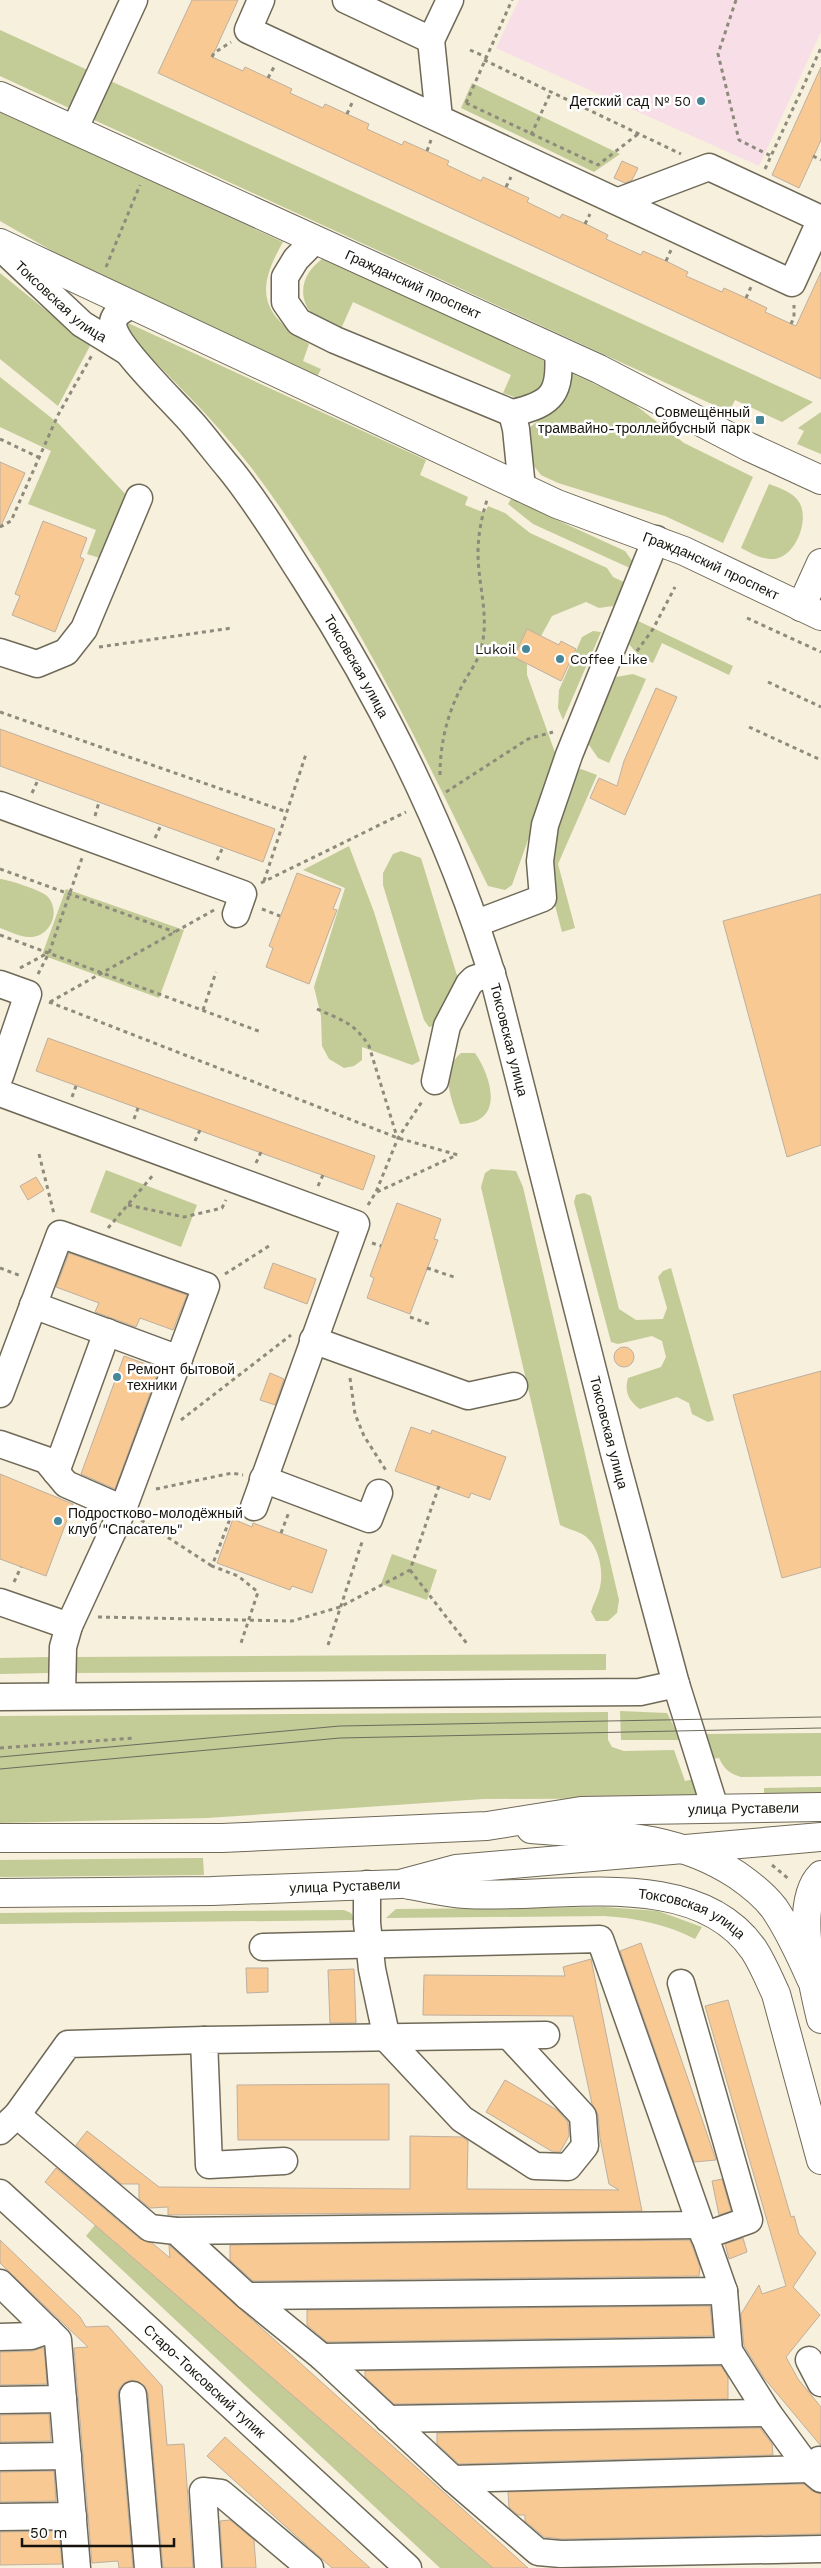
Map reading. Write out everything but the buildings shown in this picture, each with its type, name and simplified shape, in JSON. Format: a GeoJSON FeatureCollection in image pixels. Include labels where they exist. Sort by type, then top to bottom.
{"type":"FeatureCollection","features":[{"type":"Feature","properties":{"kind":"main road","name":"Гражданский проспект"},"geometry":{"type":"LineString","coordinates":[[0,96],[558,351],[748,447],[821,480]]}},
{"type":"Feature","properties":{"kind":"main road","name":"Гражданский проспект"},"geometry":{"type":"LineString","coordinates":[[0,244],[556,504],[656,540],[811,611]]}},
{"type":"Feature","properties":{"kind":"main road"},"geometry":{"type":"LineString","coordinates":[[811,611],[821,563]]}},
{"type":"Feature","properties":{"kind":"main road","name":"улица Руставели"},"geometry":{"type":"LineString","coordinates":[[0,1838],[222,1838],[487,1826],[582,1811],[821,1807]]}},
{"type":"Feature","properties":{"kind":"main road","name":"улица Руставели"},"geometry":{"type":"LineString","coordinates":[[487,1826],[639,1837],[686,1849]]}},
{"type":"Feature","properties":{"kind":"main road","name":"улица Руставели"},"geometry":{"type":"LineString","coordinates":[[0,1893],[212,1891],[400,1884],[456,1869],[821,1837]]}},
{"type":"Feature","properties":{"kind":"main road"},"geometry":{"type":"LineString","coordinates":[[686,1849],[725,1867],[748,1883],[772,1906],[789,1932],[811,1979],[821,2019]]}},
{"type":"Feature","properties":{"kind":"main road"},"geometry":{"type":"LineString","coordinates":[[809,1881],[811,1979]]}},
{"type":"Feature","properties":{"kind":"main road","name":"Токсовская улица"},"geometry":{"type":"LineString","coordinates":[[400,1884],[466,1894],[574,1893],[660,1896],[684,1901],[719,1918],[753,1948],[776,1994],[821,2160]]}},
{"type":"Feature","properties":{"kind":"street"},"geometry":{"type":"LineString","coordinates":[[74,130],[134,0]]}},
{"type":"Feature","properties":{"kind":"street"},"geometry":{"type":"LineString","coordinates":[[261,0],[248,30],[453,116],[619,201],[792,283],[821,219],[708,167],[619,201]]}},
{"type":"Feature","properties":{"kind":"street"},"geometry":{"type":"LineString","coordinates":[[346,0],[431,40]]}},
{"type":"Feature","properties":{"kind":"street"},"geometry":{"type":"LineString","coordinates":[[450,0],[431,40],[453,116]]}},
{"type":"Feature","properties":{"kind":"street"},"geometry":{"type":"LineString","coordinates":[[315,240],[296,259],[285,277],[285,302],[300,322],[335,340],[512,413],[530,409],[544,402],[555,391],[560,377],[558,351]]}},
{"type":"Feature","properties":{"kind":"street","name":"Токсовская улица"},"geometry":{"type":"LineString","coordinates":[[0,248],[82,324],[127,351]]}},
{"type":"Feature","properties":{"kind":"street","name":"Токсовская улица"},"geometry":{"type":"LineString","coordinates":[[131,306],[120,310],[114,317],[114,329],[127,351],[194,425],[236,477],[335,626],[428,801],[477,922],[492,973],[676,1684],[715,1808]]}},
{"type":"Feature","properties":{"kind":"street"},"geometry":{"type":"LineString","coordinates":[[512,413],[516,429],[522,488]]}},
{"type":"Feature","properties":{"kind":"street"},"geometry":{"type":"LineString","coordinates":[[0,652],[37,664],[66,652],[84,629],[139,498]]}},
{"type":"Feature","properties":{"kind":"street"},"geometry":{"type":"LineString","coordinates":[[477,922],[543,898],[540,861],[545,825],[569,755],[656,540]]}},
{"type":"Feature","properties":{"kind":"street"},"geometry":{"type":"LineString","coordinates":[[0,806],[248,896]]}},
{"type":"Feature","properties":{"kind":"street"},"geometry":{"type":"LineString","coordinates":[[435,1081],[447,1026],[469,984],[474,979],[492,973]]}},
{"type":"Feature","properties":{"kind":"street"},"geometry":{"type":"LineString","coordinates":[[0,1076],[38,998],[8,977]]}},
{"type":"Feature","properties":{"kind":"street"},"geometry":{"type":"LineString","coordinates":[[0,1092],[356,1224],[304,1336],[264,1479],[254,1507]]}},
{"type":"Feature","properties":{"kind":"street"},"geometry":{"type":"LineString","coordinates":[[0,1394],[60,1234],[206,1286],[125,1502],[72,1621],[63,1647],[62,1696]]}},
{"type":"Feature","properties":{"kind":"street"},"geometry":{"type":"LineString","coordinates":[[33,1305],[179,1359]]}},
{"type":"Feature","properties":{"kind":"street"},"geometry":{"type":"LineString","coordinates":[[56,1472],[107,1332]]}},
{"type":"Feature","properties":{"kind":"street"},"geometry":{"type":"LineString","coordinates":[[304,1336],[468,1396],[514,1386]]}},
{"type":"Feature","properties":{"kind":"street"},"geometry":{"type":"LineString","coordinates":[[0,1444],[46,1460],[66,1484],[125,1502]]}},
{"type":"Feature","properties":{"kind":"street"},"geometry":{"type":"LineString","coordinates":[[264,1479],[370,1519],[380,1493]]}},
{"type":"Feature","properties":{"kind":"street"},"geometry":{"type":"LineString","coordinates":[[5,1604],[72,1621]]}},
{"type":"Feature","properties":{"kind":"street"},"geometry":{"type":"LineString","coordinates":[[0,1697],[640,1692],[676,1684]]}},
{"type":"Feature","properties":{"kind":"street"},"geometry":{"type":"LineString","coordinates":[[367,1884],[372,1969],[387,2039],[462,2119],[535,2166],[568,2167],[585,2146],[583,2116],[509,2036]]}},
{"type":"Feature","properties":{"kind":"street"},"geometry":{"type":"LineString","coordinates":[[264,1948],[600,1939],[724,2291],[729,2351],[768,2413],[817,2468]]}},
{"type":"Feature","properties":{"kind":"street"},"geometry":{"type":"LineString","coordinates":[[546,2035],[68,2044],[8,2123],[150,2228],[176,2231],[702,2230],[749,2220],[681,1983]]}},
{"type":"Feature","properties":{"kind":"street"},"geometry":{"type":"LineString","coordinates":[[204,2040],[209,2165],[284,2161]]}},
{"type":"Feature","properties":{"kind":"street","name":"Старо-Токсовский тупик"},"geometry":{"type":"LineString","coordinates":[[0,2193],[408,2568]]}},
{"type":"Feature","properties":{"kind":"street"},"geometry":{"type":"LineString","coordinates":[[176,2231],[247,2296],[322,2356],[453,2478],[538,2552],[561,2561],[821,2548]]}},
{"type":"Feature","properties":{"kind":"street"},"geometry":{"type":"LineString","coordinates":[[0,2283],[58,2340],[78,2568]]}},
{"type":"Feature","properties":{"kind":"street"},"geometry":{"type":"LineString","coordinates":[[247,2296],[724,2291]]}},
{"type":"Feature","properties":{"kind":"street"},"geometry":{"type":"LineString","coordinates":[[0,2336],[31,2336],[48,2330]]}},
{"type":"Feature","properties":{"kind":"street"},"geometry":{"type":"LineString","coordinates":[[322,2356],[729,2351]]}},
{"type":"Feature","properties":{"kind":"street"},"geometry":{"type":"LineString","coordinates":[[809,2360],[821,2383]]}},
{"type":"Feature","properties":{"kind":"street"},"geometry":{"type":"LineString","coordinates":[[133,2395],[148,2568]]}},
{"type":"Feature","properties":{"kind":"street"},"geometry":{"type":"LineString","coordinates":[[0,2400],[63,2398]]}},
{"type":"Feature","properties":{"kind":"street"},"geometry":{"type":"LineString","coordinates":[[388,2419],[768,2413]]}},
{"type":"Feature","properties":{"kind":"street"},"geometry":{"type":"LineString","coordinates":[[0,2457],[68,2456]]}},
{"type":"Feature","properties":{"kind":"street"},"geometry":{"type":"LineString","coordinates":[[453,2478],[817,2468]]}},
{"type":"Feature","properties":{"kind":"street"},"geometry":{"type":"LineString","coordinates":[[208,2568],[203,2491],[221,2493],[310,2568]]}},
{"type":"Feature","properties":{"kind":"street"},"geometry":{"type":"LineString","coordinates":[[0,2516],[73,2516]]}},
{"type":"Feature","properties":{"kind":"path"},"geometry":{"type":"LineString","coordinates":[[512,0],[485,59],[453,116],[598,165],[638,134]]}},
{"type":"Feature","properties":{"kind":"path"},"geometry":{"type":"LineString","coordinates":[[736,0],[718,54],[739,140],[771,156]]}},
{"type":"Feature","properties":{"kind":"path"},"geometry":{"type":"LineString","coordinates":[[756,188],[821,48]]}},
{"type":"Feature","properties":{"kind":"path"},"geometry":{"type":"LineString","coordinates":[[470,50],[708,167]]}},
{"type":"Feature","properties":{"kind":"path"},"geometry":{"type":"LineString","coordinates":[[814,156],[821,160]]}},
{"type":"Feature","properties":{"kind":"path"},"geometry":{"type":"LineString","coordinates":[[96,289],[148,164]]}},
{"type":"Feature","properties":{"kind":"path"},"geometry":{"type":"LineString","coordinates":[[0,527],[11,521],[58,415],[102,337]]}},
{"type":"Feature","properties":{"kind":"path"},"geometry":{"type":"LineString","coordinates":[[0,439],[40,458]]}},
{"type":"Feature","properties":{"kind":"path"},"geometry":{"type":"LineString","coordinates":[[440,778],[440,752],[447,721],[462,686],[474,668],[482,645],[483,590],[478,554],[481,518],[488,497]]}},
{"type":"Feature","properties":{"kind":"path"},"geometry":{"type":"LineString","coordinates":[[747,618],[821,652]]}},
{"type":"Feature","properties":{"kind":"path"},"geometry":{"type":"LineString","coordinates":[[66,652],[232,628]]}},
{"type":"Feature","properties":{"kind":"path"},"geometry":{"type":"LineString","coordinates":[[768,682],[821,707]]}},
{"type":"Feature","properties":{"kind":"path"},"geometry":{"type":"LineString","coordinates":[[0,712],[287,812]]}},
{"type":"Feature","properties":{"kind":"path"},"geometry":{"type":"LineString","coordinates":[[749,727],[821,760]]}},
{"type":"Feature","properties":{"kind":"path"},"geometry":{"type":"LineString","coordinates":[[443,784],[445,792],[528,739],[559,730]]}},
{"type":"Feature","properties":{"kind":"path"},"geometry":{"type":"LineString","coordinates":[[248,896],[287,812],[306,754]]}},
{"type":"Feature","properties":{"kind":"path"},"geometry":{"type":"LineString","coordinates":[[38,998],[103,972],[175,932],[248,896],[407,811]]}},
{"type":"Feature","properties":{"kind":"path"},"geometry":{"type":"LineString","coordinates":[[38,998],[49,953],[89,838]]}},
{"type":"Feature","properties":{"kind":"path"},"geometry":{"type":"LineString","coordinates":[[0,869],[175,932]]}},
{"type":"Feature","properties":{"kind":"path"},"geometry":{"type":"LineString","coordinates":[[0,935],[261,1032]]}},
{"type":"Feature","properties":{"kind":"path"},"geometry":{"type":"LineString","coordinates":[[8,977],[49,953]]}},
{"type":"Feature","properties":{"kind":"path"},"geometry":{"type":"LineString","coordinates":[[203,1010],[216,972]]}},
{"type":"Feature","properties":{"kind":"path"},"geometry":{"type":"LineString","coordinates":[[38,998],[398,1138],[458,1155],[376,1192]]}},
{"type":"Feature","properties":{"kind":"path"},"geometry":{"type":"LineString","coordinates":[[317,1009],[356,1027],[361,1034],[368,1046],[398,1138]]}},
{"type":"Feature","properties":{"kind":"path"},"geometry":{"type":"LineString","coordinates":[[356,1224],[376,1192],[398,1138],[435,1081]]}},
{"type":"Feature","properties":{"kind":"path"},"geometry":{"type":"LineString","coordinates":[[39,1154],[60,1234]]}},
{"type":"Feature","properties":{"kind":"path"},"geometry":{"type":"LineString","coordinates":[[93,1246],[170,1156]]}},
{"type":"Feature","properties":{"kind":"path"},"geometry":{"type":"LineString","coordinates":[[128,1204],[184,1217],[222,1208],[239,1181]]}},
{"type":"Feature","properties":{"kind":"path"},"geometry":{"type":"LineString","coordinates":[[206,1286],[269,1246]]}},
{"type":"Feature","properties":{"kind":"path"},"geometry":{"type":"LineString","coordinates":[[0,1268],[28,1279]]}},
{"type":"Feature","properties":{"kind":"path"},"geometry":{"type":"LineString","coordinates":[[427,1268],[454,1277]]}},
{"type":"Feature","properties":{"kind":"path"},"geometry":{"type":"LineString","coordinates":[[410,1317],[432,1326]]}},
{"type":"Feature","properties":{"kind":"path"},"geometry":{"type":"LineString","coordinates":[[177,1424],[304,1336]]}},
{"type":"Feature","properties":{"kind":"path"},"geometry":{"type":"LineString","coordinates":[[351,1354],[350,1374],[355,1414],[364,1436],[388,1471],[380,1493]]}},
{"type":"Feature","properties":{"kind":"path"},"geometry":{"type":"LineString","coordinates":[[125,1502],[232,1473],[264,1479]]}},
{"type":"Feature","properties":{"kind":"path"},"geometry":{"type":"LineString","coordinates":[[72,1621],[292,1621],[340,1607],[410,1570],[439,1486]]}},
{"type":"Feature","properties":{"kind":"path"},"geometry":{"type":"LineString","coordinates":[[125,1502],[212,1566],[238,1576],[258,1592],[247,1620],[240,1646]]}},
{"type":"Feature","properties":{"kind":"path"},"geometry":{"type":"LineString","coordinates":[[212,1566],[231,1516],[254,1507]]}},
{"type":"Feature","properties":{"kind":"path"},"geometry":{"type":"LineString","coordinates":[[328,1645],[370,1519]]}},
{"type":"Feature","properties":{"kind":"path"},"geometry":{"type":"LineString","coordinates":[[5,1604],[20,1567]]}},
{"type":"Feature","properties":{"kind":"path"},"geometry":{"type":"LineString","coordinates":[[410,1570],[468,1645]]}},
{"type":"Feature","properties":{"kind":"path"},"geometry":{"type":"LineString","coordinates":[[0,1748],[134,1738]]}},
{"type":"Feature","properties":{"kind":"path"},"geometry":{"type":"LineString","coordinates":[[770,1863],[809,1881]]}},
{"type":"Feature","properties":{"kind":"shaded area","name":"Детский сад № 50"},"geometry":{"type":"Polygon","coordinates":[[[519,0],[821,0],[821,32],[759,166],[496,48],[519,0]]]}},
{"type":"Feature","properties":{"kind":"green space"},"geometry":{"type":"Polygon","coordinates":[[[0,30],[92,72],[73,107],[69,108],[0,76],[0,30]]]}},
{"type":"Feature","properties":{"kind":"green space"},"geometry":{"type":"Polygon","coordinates":[[[104,78],[813,402],[782,422],[735,400],[729,412],[92,119],[104,78]]]}},
{"type":"Feature","properties":{"kind":"green space"},"geometry":{"type":"Polygon","coordinates":[[[472,83],[620,154],[594,172],[461,108],[472,83]]]}},
{"type":"Feature","properties":{"kind":"green space"},"geometry":{"type":"Polygon","coordinates":[[[0,112],[283,242],[268,275],[267,300],[272,312],[281,322],[309,344],[303,361],[321,369],[317,377],[103,280],[0,221],[0,112]]]}},
{"type":"Feature","properties":{"kind":"green space"},"geometry":{"type":"Polygon","coordinates":[[[325,257],[547,362],[543,389],[520,399],[503,393],[511,375],[353,302],[340,331],[318,320],[310,312],[303,295],[306,278],[310,270],[325,257]]]}},
{"type":"Feature","properties":{"kind":"green space"},"geometry":{"type":"Polygon","coordinates":[[[0,273],[90,346],[58,406],[0,359],[0,273]]]}},
{"type":"Feature","properties":{"kind":"green space"},"geometry":{"type":"Polygon","coordinates":[[[128,323],[426,460],[420,475],[468,497],[465,505],[485,513],[488,506],[505,513],[530,533],[607,568],[613,577],[626,583],[613,606],[599,608],[586,602],[552,616],[541,636],[527,629],[514,656],[527,664],[527,675],[557,758],[512,885],[505,890],[488,886],[408,724],[319,566],[250,466],[220,430],[124,331],[128,323]]]}},
{"type":"Feature","properties":{"kind":"green space"},"geometry":{"type":"Polygon","coordinates":[[[569,372],[629,400],[684,443],[753,477],[723,543],[665,516],[558,483],[541,475],[531,462],[528,429],[562,401],[569,372]]]}},
{"type":"Feature","properties":{"kind":"green space"},"geometry":{"type":"Polygon","coordinates":[[[0,377],[59,424],[132,501],[106,560],[87,554],[96,530],[28,504],[51,451],[0,427],[0,377]]]}},
{"type":"Feature","properties":{"kind":"green space"},"geometry":{"type":"Polygon","coordinates":[[[821,412],[821,454],[797,444],[804,431],[798,428],[821,412]]]}},
{"type":"Feature","properties":{"kind":"green space"},"geometry":{"type":"Polygon","coordinates":[[[769,484],[786,491],[799,502],[803,518],[799,536],[794,545],[782,557],[774,559],[761,557],[741,548],[769,484]]]}},
{"type":"Feature","properties":{"kind":"green space"},"geometry":{"type":"Polygon","coordinates":[[[511,499],[625,551],[633,562],[632,569],[533,524],[508,504],[511,499]]]}},
{"type":"Feature","properties":{"kind":"green space"},"geometry":{"type":"Polygon","coordinates":[[[636,620],[733,666],[729,675],[662,643],[653,663],[639,656],[628,643],[636,620]]]}},
{"type":"Feature","properties":{"kind":"green space"},"geometry":{"type":"Polygon","coordinates":[[[593,631],[601,632],[563,720],[558,708],[559,690],[582,637],[593,631]]]}},
{"type":"Feature","properties":{"kind":"green space"},"geometry":{"type":"Polygon","coordinates":[[[633,674],[646,679],[609,763],[598,758],[587,742],[616,677],[633,674]]]}},
{"type":"Feature","properties":{"kind":"green space"},"geometry":{"type":"Polygon","coordinates":[[[581,769],[597,775],[558,864],[575,928],[562,932],[551,890],[550,854],[569,773],[581,769]]]}},
{"type":"Feature","properties":{"kind":"green space"},"geometry":{"type":"Polygon","coordinates":[[[349,846],[374,912],[420,1061],[412,1065],[362,1047],[362,1060],[354,1066],[344,1068],[329,1059],[322,1046],[321,1016],[314,987],[345,888],[303,870],[349,846]]]}},
{"type":"Feature","properties":{"kind":"green space"},"geometry":{"type":"Polygon","coordinates":[[[401,851],[421,858],[459,982],[435,1026],[429,1027],[424,1020],[383,885],[383,873],[393,854],[401,851]]]}},
{"type":"Feature","properties":{"kind":"green space"},"geometry":{"type":"Polygon","coordinates":[[[0,879],[25,886],[47,896],[51,902],[53,916],[48,928],[43,933],[26,937],[0,928],[0,879]]]}},
{"type":"Feature","properties":{"kind":"green space"},"geometry":{"type":"Polygon","coordinates":[[[66,889],[184,930],[159,998],[42,955],[66,889]]]}},
{"type":"Feature","properties":{"kind":"green space"},"geometry":{"type":"Polygon","coordinates":[[[461,1053],[475,1053],[486,1074],[491,1097],[489,1108],[484,1116],[474,1122],[460,1124],[451,1096],[448,1078],[454,1061],[461,1053]]]}},
{"type":"Feature","properties":{"kind":"green space"},"geometry":{"type":"Polygon","coordinates":[[[491,1169],[516,1171],[523,1187],[619,1600],[617,1613],[608,1621],[596,1621],[591,1612],[601,1584],[601,1567],[593,1544],[582,1534],[560,1525],[481,1187],[485,1173],[491,1169]]]}},
{"type":"Feature","properties":{"kind":"green space"},"geometry":{"type":"Polygon","coordinates":[[[106,1170],[197,1205],[181,1247],[90,1212],[106,1170]]]}},
{"type":"Feature","properties":{"kind":"green space"},"geometry":{"type":"Polygon","coordinates":[[[584,1193],[591,1196],[619,1309],[636,1320],[663,1319],[667,1308],[658,1277],[663,1271],[671,1268],[714,1420],[708,1422],[692,1414],[689,1403],[677,1397],[640,1409],[628,1396],[628,1378],[661,1367],[666,1357],[662,1341],[652,1336],[618,1344],[611,1342],[574,1202],[576,1195],[584,1193]]]}},
{"type":"Feature","properties":{"kind":"green space"},"geometry":{"type":"Polygon","coordinates":[[[392,1554],[437,1570],[427,1600],[381,1584],[392,1554]]]}},
{"type":"Feature","properties":{"kind":"green space"},"geometry":{"type":"Polygon","coordinates":[[[606,1654],[606,1670],[75,1673],[75,1657],[606,1654]]]}},
{"type":"Feature","properties":{"kind":"green space"},"geometry":{"type":"Polygon","coordinates":[[[50,1657],[49,1673],[0,1674],[0,1658],[50,1657]]]}},
{"type":"Feature","properties":{"kind":"green space"},"geometry":{"type":"Polygon","coordinates":[[[620,1711],[667,1713],[681,1740],[621,1740],[620,1711]]]}},
{"type":"Feature","properties":{"kind":"green space"},"geometry":{"type":"Polygon","coordinates":[[[608,1712],[608,1740],[612,1747],[624,1751],[674,1750],[685,1781],[694,1779],[699,1794],[695,1798],[483,1799],[207,1818],[0,1823],[0,1716],[608,1712]]]}},
{"type":"Feature","properties":{"kind":"green space"},"geometry":{"type":"Polygon","coordinates":[[[821,1733],[821,1776],[741,1777],[727,1770],[719,1758],[711,1759],[703,1734],[821,1733]]]}},
{"type":"Feature","properties":{"kind":"green space"},"geometry":{"type":"Polygon","coordinates":[[[821,1787],[821,1793],[764,1794],[764,1788],[821,1787]]]}},
{"type":"Feature","properties":{"kind":"green space"},"geometry":{"type":"Polygon","coordinates":[[[203,1858],[204,1875],[0,1877],[0,1860],[203,1858]]]}},
{"type":"Feature","properties":{"kind":"green space"},"geometry":{"type":"Polygon","coordinates":[[[604,1907],[658,1911],[702,1927],[695,1939],[673,1929],[651,1923],[628,1918],[604,1916],[386,1918],[396,1909],[604,1907]]]}},
{"type":"Feature","properties":{"kind":"green space"},"geometry":{"type":"Polygon","coordinates":[[[344,1910],[351,1913],[355,1920],[0,1924],[0,1913],[344,1910]]]}},
{"type":"Feature","properties":{"kind":"green space"},"geometry":{"type":"Polygon","coordinates":[[[95,2225],[493,2568],[440,2568],[86,2236],[95,2225]]]}},
{"type":"Feature","properties":{"kind":"tram line"},"geometry":{"type":"LineString","coordinates":[[0,1757],[340,1726],[821,1717]]}},
{"type":"Feature","properties":{"kind":"tram line"},"geometry":{"type":"LineString","coordinates":[[0,1769],[340,1738],[821,1728]]}},
{"type":"Feature","properties":{"kind":"place","name":"Детский сад № 50"},"geometry":{"type":"Point","coordinates":[701,101]}},
{"type":"Feature","properties":{"kind":"place","name":"Совмещённый трамвайно-троллейбусный парк"},"geometry":{"type":"Point","coordinates":[760,420]}},
{"type":"Feature","properties":{"kind":"place","name":"Lukoil"},"geometry":{"type":"Point","coordinates":[526,649]}},
{"type":"Feature","properties":{"kind":"place","name":"Coffee Like"},"geometry":{"type":"Point","coordinates":[560,659]}},
{"type":"Feature","properties":{"kind":"place","name":"Ремонт бытовой техники"},"geometry":{"type":"Point","coordinates":[117,1377]}},
{"type":"Feature","properties":{"kind":"place","name":"Подростково-молодёжный клуб \"Спасатель\""},"geometry":{"type":"Point","coordinates":[58,1521]}}]}
